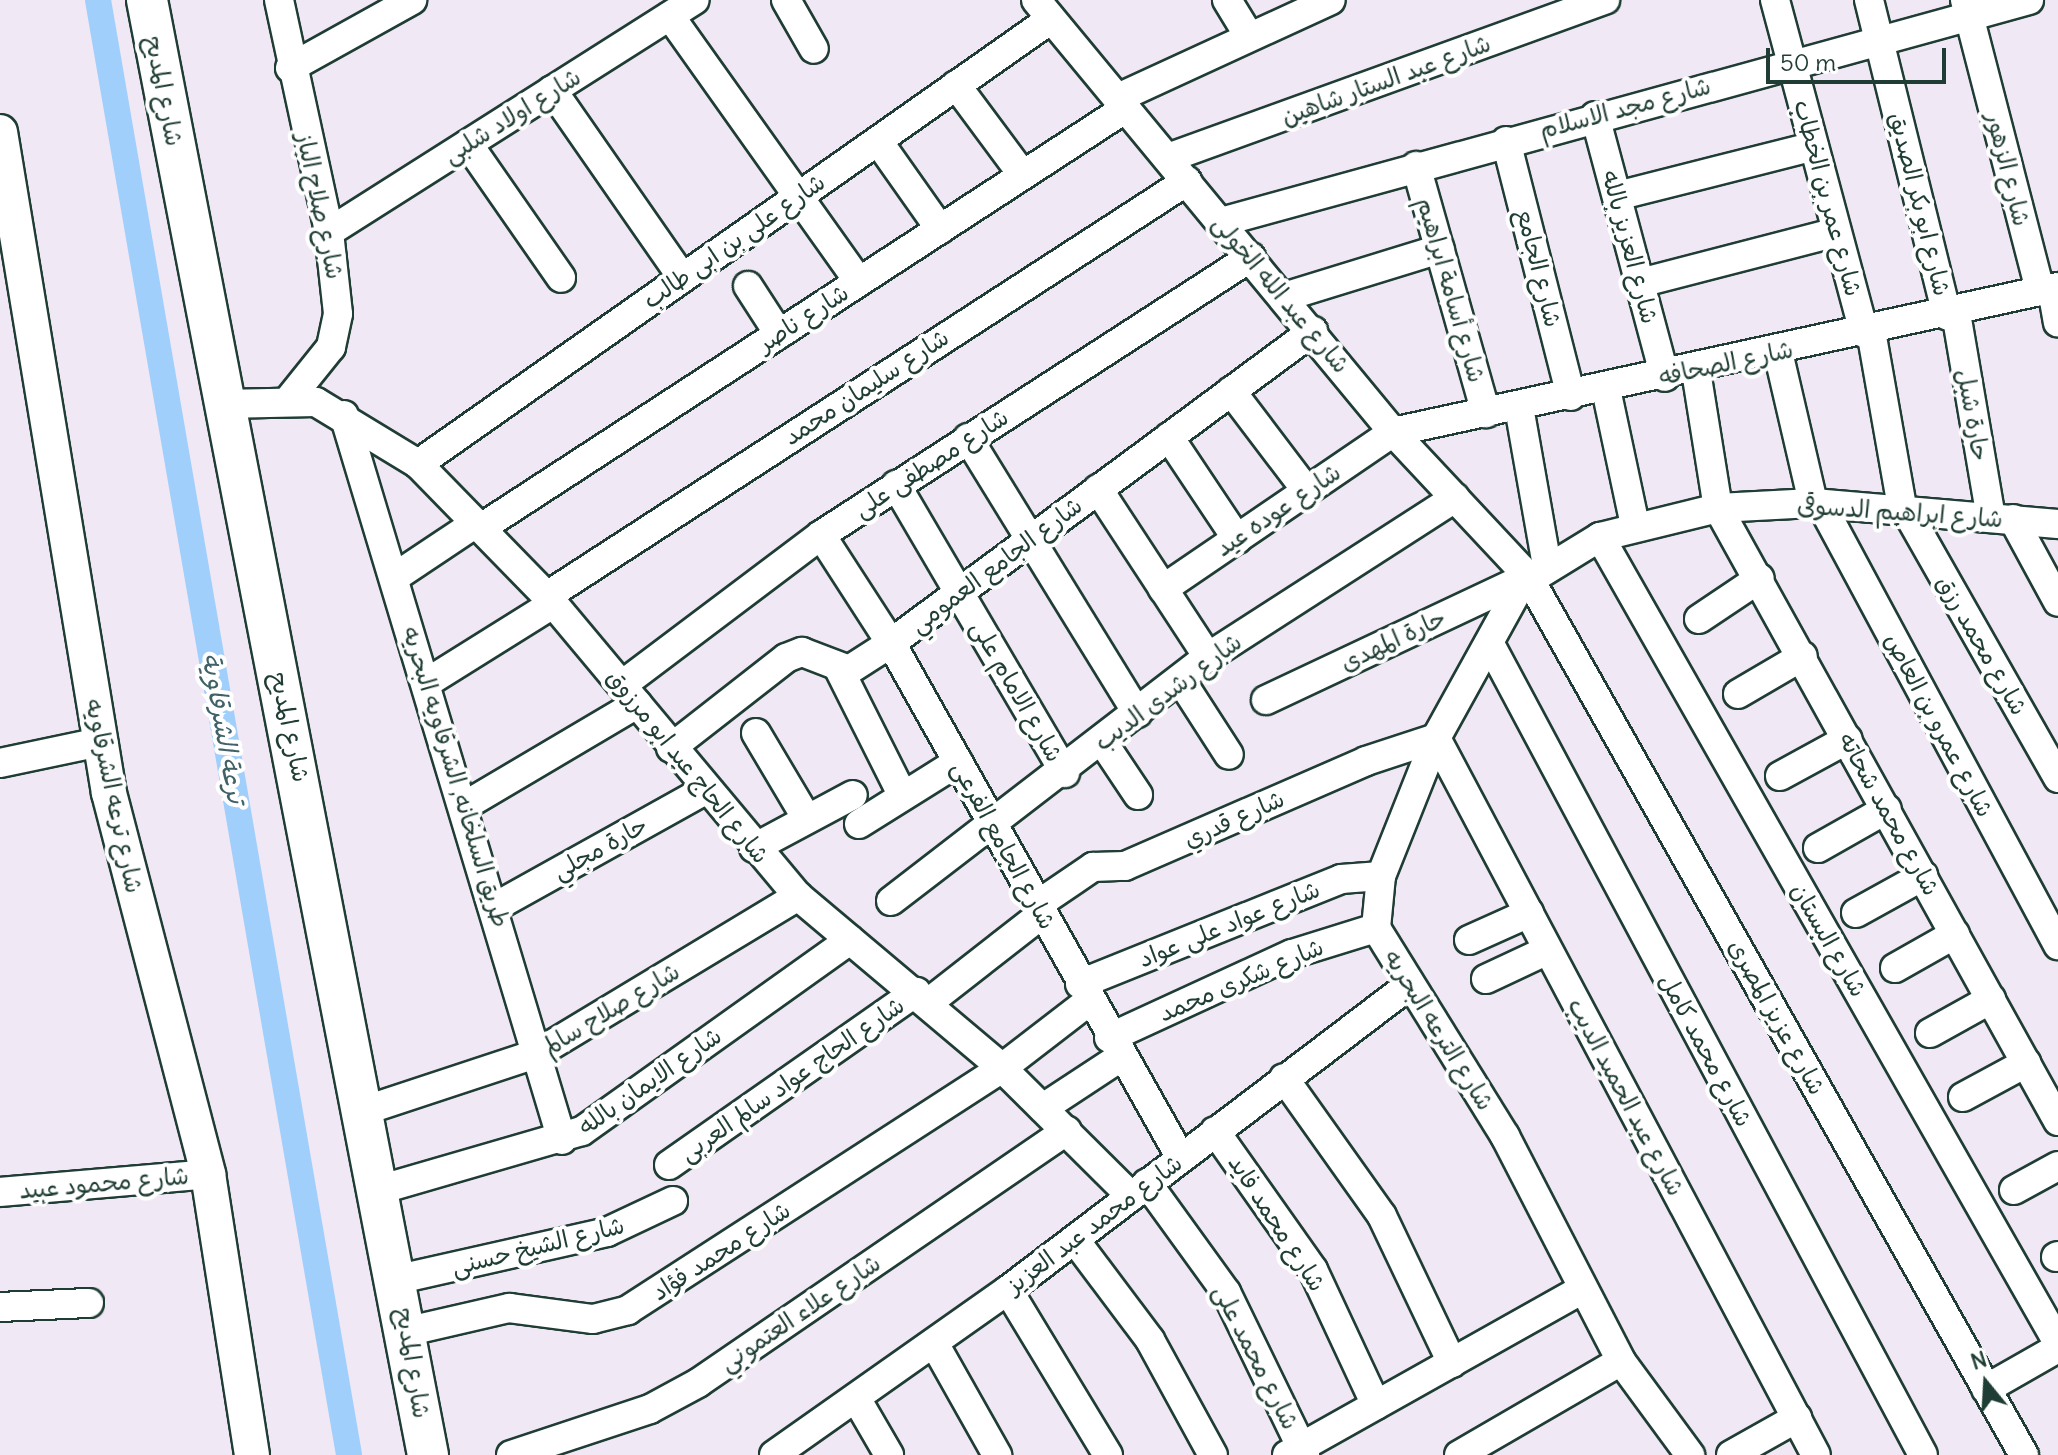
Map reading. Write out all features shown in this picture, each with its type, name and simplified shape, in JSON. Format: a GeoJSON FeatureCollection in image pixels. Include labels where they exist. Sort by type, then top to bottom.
{"type":"FeatureCollection","features":[{"type":"Feature","properties":{"kind":"main road","name":"شارع المديح"},"geometry":{"type":"LineString","coordinates":[[147,0],[223,404],[382,1189],[409,1331],[428,1455]]}},
{"type":"Feature","properties":{"kind":"street","name":"شارع صلاح الباز"},"geometry":{"type":"LineString","coordinates":[[279,0],[290,68],[329,232],[338,314],[331,347],[290,398]]}},
{"type":"Feature","properties":{"kind":"street","name":"شارع اولاد شلبى"},"geometry":{"type":"LineString","coordinates":[[329,232],[695,0]]}},
{"type":"Feature","properties":{"kind":"street"},"geometry":{"type":"LineString","coordinates":[[786,0],[814,49]]}},
{"type":"Feature","properties":{"kind":"street"},"geometry":{"type":"LineString","coordinates":[[1227,0],[1249,36]]}},
{"type":"Feature","properties":{"kind":"street","name":"شارع ناصر"},"geometry":{"type":"LineString","coordinates":[[395,577],[859,282],[1022,174],[1122,103],[1249,36],[1331,0]]}},
{"type":"Feature","properties":{"kind":"street","name":"شارع عبد الستار شاهين"},"geometry":{"type":"LineString","coordinates":[[1168,158],[1605,0]]}},
{"type":"Feature","properties":{"kind":"street","name":"شارع عمر بن الخطاب"},"geometry":{"type":"LineString","coordinates":[[1775,0],[1837,232],[1868,332],[1905,512]]}},
{"type":"Feature","properties":{"kind":"street","name":"شارع ابو بكر الصديق"},"geometry":{"type":"LineString","coordinates":[[1869,0],[1951,314]]}},
{"type":"Feature","properties":{"kind":"street","name":"شارع مجد الاسلام"},"geometry":{"type":"LineString","coordinates":[[1221,222],[1595,116],[1879,40],[1967,8],[2029,0]]}},
{"type":"Feature","properties":{"kind":"street"},"geometry":{"type":"LineString","coordinates":[[290,68],[396,4]]}},
{"type":"Feature","properties":{"kind":"street","name":"شارع الزهور"},"geometry":{"type":"LineString","coordinates":[[1967,8],[2058,322]]}},
{"type":"Feature","properties":{"kind":"street","name":"شارع عبد الله الخولى"},"geometry":{"type":"LineString","coordinates":[[1044,9],[1313,331],[1393,432],[1513,556],[1529,577]]}},
{"type":"Feature","properties":{"kind":"street","name":"شارع على بن ابى طالب"},"geometry":{"type":"LineString","coordinates":[[418,464],[956,85],[1044,9]]}},
{"type":"Feature","properties":{"kind":"street"},"geometry":{"type":"LineString","coordinates":[[670,16],[859,282]]}},
{"type":"Feature","properties":{"kind":"street"},"geometry":{"type":"LineString","coordinates":[[956,85],[1022,174]]}},
{"type":"Feature","properties":{"kind":"street"},"geometry":{"type":"LineString","coordinates":[[552,90],[682,277]]}},
{"type":"Feature","properties":{"kind":"street","name":"شارع العزيز بالله"},"geometry":{"type":"LineString","coordinates":[[1595,116],[1665,377]]}},
{"type":"Feature","properties":{"kind":"street","name":"شارع ترعه الشرقاويه"},"geometry":{"type":"LineString","coordinates":[[0,132],[14,271],[100,742],[208,1174],[252,1455]]}},
{"type":"Feature","properties":{"kind":"street"},"geometry":{"type":"LineString","coordinates":[[878,141],[940,229]]}},
{"type":"Feature","properties":{"kind":"street","name":"شارع الجامع"},"geometry":{"type":"LineString","coordinates":[[1506,141],[1571,396]]}},
{"type":"Feature","properties":{"kind":"street"},"geometry":{"type":"LineString","coordinates":[[468,144],[561,278]]}},
{"type":"Feature","properties":{"kind":"street"},"geometry":{"type":"LineString","coordinates":[[1617,196],[1814,146]]}},
{"type":"Feature","properties":{"kind":"street","name":"شارع أسامة ابراهيم"},"geometry":{"type":"LineString","coordinates":[[1416,166],[1486,413]]}},
{"type":"Feature","properties":{"kind":"street","name":"شارع سليمان محمد"},"geometry":{"type":"LineString","coordinates":[[428,682],[1187,181]]}},
{"type":"Feature","properties":{"kind":"street"},"geometry":{"type":"LineString","coordinates":[[1640,283],[1837,232]]}},
{"type":"Feature","properties":{"kind":"street"},"geometry":{"type":"LineString","coordinates":[[1284,297],[1440,249]]}},
{"type":"Feature","properties":{"kind":"street","name":"شارع مصطفى على"},"geometry":{"type":"LineString","coordinates":[[466,805],[630,694],[821,535],[1251,257]]}},
{"type":"Feature","properties":{"kind":"street"},"geometry":{"type":"LineString","coordinates":[[748,286],[779,334]]}},
{"type":"Feature","properties":{"kind":"street","name":"شارع الصحافه"},"geometry":{"type":"LineString","coordinates":[[1393,432],[1696,371],[2050,289]]}},
{"type":"Feature","properties":{"kind":"street","name":"حارة شبل"},"geometry":{"type":"LineString","coordinates":[[1951,314],[2002,519],[2058,602]]}},
{"type":"Feature","properties":{"kind":"street","name":"شارع الجامع العمومي"},"geometry":{"type":"LineString","coordinates":[[839,669],[891,643],[1313,331]]}},
{"type":"Feature","properties":{"kind":"street","name":"شارع عمرو بن العاص"},"geometry":{"type":"LineString","coordinates":[[1778,352],[1817,503],[2058,945]]}},
{"type":"Feature","properties":{"kind":"street"},"geometry":{"type":"LineString","coordinates":[[1696,371],[1718,508]]}},
{"type":"Feature","properties":{"kind":"street"},"geometry":{"type":"LineString","coordinates":[[1606,389],[1635,526]]}},
{"type":"Feature","properties":{"kind":"street"},"geometry":{"type":"LineString","coordinates":[[1231,391],[1307,491]]}},
{"type":"Feature","properties":{"kind":"street","name":"شارع الحاج عيد ابو مرزوق"},"geometry":{"type":"LineString","coordinates":[[223,404],[290,398],[344,415],[418,464],[550,600],[630,694],[705,790],[798,896],[922,998],[1067,1130],[1139,1190]]}},
{"type":"Feature","properties":{"kind":"street"},"geometry":{"type":"LineString","coordinates":[[1519,407],[1529,577]]}},
{"type":"Feature","properties":{"kind":"street","name":"طريق السلخانه, الشرقاويه البحريه"},"geometry":{"type":"LineString","coordinates":[[344,415],[466,805],[562,1140]]}},
{"type":"Feature","properties":{"kind":"street","name":"شارع عوده عيد"},"geometry":{"type":"LineString","coordinates":[[1163,589],[1393,432]]}},
{"type":"Feature","properties":{"kind":"street"},"geometry":{"type":"LineString","coordinates":[[1169,437],[1237,539]]}},
{"type":"Feature","properties":{"kind":"street"},"geometry":{"type":"LineString","coordinates":[[968,438],[1137,713]]}},
{"type":"Feature","properties":{"kind":"street","name":"شارع الامام على"},"geometry":{"type":"LineString","coordinates":[[896,485],[1065,773]]}},
{"type":"Feature","properties":{"kind":"street"},"geometry":{"type":"LineString","coordinates":[[1098,489],[1208,657]]}},
{"type":"Feature","properties":{"kind":"street","name":"شارع رشدى الديب"},"geometry":{"type":"LineString","coordinates":[[891,901],[995,828],[1208,657],[1455,498]]}},
{"type":"Feature","properties":{"kind":"street","name":"شارع ابراهيم الدسوقى"},"geometry":{"type":"LineString","coordinates":[[1529,577],[1600,537],[1718,508],[1817,503],[2058,524]]}},
{"type":"Feature","properties":{"kind":"street","name":"شارع محمد شحاته"},"geometry":{"type":"LineString","coordinates":[[1718,508],[1760,578],[2058,1121]]}},
{"type":"Feature","properties":{"kind":"street","name":"شارع محمد رزق"},"geometry":{"type":"LineString","coordinates":[[1905,512],[2058,778]]}},
{"type":"Feature","properties":{"kind":"street","name":"شارع الجامع الفرعى"},"geometry":{"type":"LineString","coordinates":[[821,535],[891,643],[1114,1048],[1181,1158]]}},
{"type":"Feature","properties":{"kind":"street","name":"شارع البستان"},"geometry":{"type":"LineString","coordinates":[[1600,537],[2058,1346]]}},
{"type":"Feature","properties":{"kind":"street","name":"شارع الترعه البحريه"},"geometry":{"type":"LineString","coordinates":[[1529,577],[1436,738],[1381,876],[1376,928],[1408,986],[1505,1136],[1579,1291],[1677,1451]]}},
{"type":"Feature","properties":{"kind":"street","name":"حارة المهدى"},"geometry":{"type":"LineString","coordinates":[[1266,700],[1529,577]]}},
{"type":"Feature","properties":{"kind":"street","name":"شارع عزيز المصرى"},"geometry":{"type":"LineString","coordinates":[[1529,577],[2024,1455]]}},
{"type":"Feature","properties":{"kind":"street"},"geometry":{"type":"LineString","coordinates":[[1699,619],[1760,578]]}},
{"type":"Feature","properties":{"kind":"street","name":"شارع محمد كامل"},"geometry":{"type":"LineString","coordinates":[[1490,644],[1923,1455]]}},
{"type":"Feature","properties":{"kind":"street"},"geometry":{"type":"LineString","coordinates":[[671,748],[786,658],[802,652],[839,669],[903,796]]}},
{"type":"Feature","properties":{"kind":"street"},"geometry":{"type":"LineString","coordinates":[[1738,694],[1803,656]]}},
{"type":"Feature","properties":{"kind":"street"},"geometry":{"type":"LineString","coordinates":[[1180,679],[1229,755]]}},
{"type":"Feature","properties":{"kind":"street"},"geometry":{"type":"LineString","coordinates":[[756,733],[807,819]]}},
{"type":"Feature","properties":{"kind":"street","name":"شارع قدري"},"geometry":{"type":"LineString","coordinates":[[922,998],[1093,867],[1125,866],[1366,761],[1436,738]]}},
{"type":"Feature","properties":{"kind":"street","name":"شارع عبد الحميد الديب"},"geometry":{"type":"LineString","coordinates":[[1436,738],[1816,1455]]}},
{"type":"Feature","properties":{"kind":"street"},"geometry":{"type":"LineString","coordinates":[[1780,776],[1848,739]]}},
{"type":"Feature","properties":{"kind":"street"},"geometry":{"type":"LineString","coordinates":[[1102,741],[1138,795]]}},
{"type":"Feature","properties":{"kind":"street"},"geometry":{"type":"LineString","coordinates":[[0,763],[100,742]]}},
{"type":"Feature","properties":{"kind":"street"},"geometry":{"type":"LineString","coordinates":[[859,824],[958,762]]}},
{"type":"Feature","properties":{"kind":"street","name":"حارة مجلي"},"geometry":{"type":"LineString","coordinates":[[495,907],[705,790]]}},
{"type":"Feature","properties":{"kind":"street"},"geometry":{"type":"LineString","coordinates":[[754,848],[853,795]]}},
{"type":"Feature","properties":{"kind":"street"},"geometry":{"type":"LineString","coordinates":[[1818,848],[1887,809]]}},
{"type":"Feature","properties":{"kind":"street","name":"شارع عواد على عواد"},"geometry":{"type":"LineString","coordinates":[[1002,1068],[1085,992],[1341,879],[1381,876]]}},
{"type":"Feature","properties":{"kind":"street"},"geometry":{"type":"LineString","coordinates":[[1856,913],[1923,876]]}},
{"type":"Feature","properties":{"kind":"street","name":"شارع صلاح سالم"},"geometry":{"type":"LineString","coordinates":[[366,1110],[538,1053],[798,896]]}},
{"type":"Feature","properties":{"kind":"street"},"geometry":{"type":"LineString","coordinates":[[1469,940],[1529,913]]}},
{"type":"Feature","properties":{"kind":"street","name":"شارع شكرى محمد"},"geometry":{"type":"LineString","coordinates":[[1043,1108],[1114,1048],[1292,954],[1376,928]]}},
{"type":"Feature","properties":{"kind":"street"},"geometry":{"type":"LineString","coordinates":[[1895,968],[1955,934]]}},
{"type":"Feature","properties":{"kind":"street","name":"شارع الايمان بالله"},"geometry":{"type":"LineString","coordinates":[[382,1189],[562,1140],[850,940]]}},
{"type":"Feature","properties":{"kind":"street"},"geometry":{"type":"LineString","coordinates":[[1486,979],[1548,950]]}},
{"type":"Feature","properties":{"kind":"street","name":"شارع محمد عبد العزيز"},"geometry":{"type":"LineString","coordinates":[[778,1454],[1008,1290],[1408,986]]}},
{"type":"Feature","properties":{"kind":"street","name":"شارع الحاج عواد سالم العربى"},"geometry":{"type":"LineString","coordinates":[[669,1165],[922,998]]}},
{"type":"Feature","properties":{"kind":"street"},"geometry":{"type":"LineString","coordinates":[[1930,1033],[1991,999]]}},
{"type":"Feature","properties":{"kind":"street"},"geometry":{"type":"LineString","coordinates":[[1963,1097],[2026,1063]]}},
{"type":"Feature","properties":{"kind":"street","name":"شارع محمد فؤاد"},"geometry":{"type":"LineString","coordinates":[[409,1331],[509,1308],[593,1319],[628,1310],[1002,1068]]}},
{"type":"Feature","properties":{"kind":"street"},"geometry":{"type":"LineString","coordinates":[[1284,1078],[1382,1216],[1452,1363]]}},
{"type":"Feature","properties":{"kind":"street","name":"شارع علاء العتموني"},"geometry":{"type":"LineString","coordinates":[[511,1455],[650,1409],[698,1383],[1067,1130]]}},
{"type":"Feature","properties":{"kind":"street","name":"شارع محمد فايد"},"geometry":{"type":"LineString","coordinates":[[1215,1131],[1313,1270],[1376,1405]]}},
{"type":"Feature","properties":{"kind":"street"},"geometry":{"type":"LineString","coordinates":[[2014,1190],[2058,1166]]}},
{"type":"Feature","properties":{"kind":"street","name":"شارع محمود عبيد"},"geometry":{"type":"LineString","coordinates":[[0,1192],[208,1174]]}},
{"type":"Feature","properties":{"kind":"street","name":"شارع محمد على"},"geometry":{"type":"LineString","coordinates":[[1139,1190],[1226,1292],[1298,1452]]}},
{"type":"Feature","properties":{"kind":"street","name":"شارع الشيخ حسنى"},"geometry":{"type":"LineString","coordinates":[[399,1279],[607,1232],[673,1201]]}},
{"type":"Feature","properties":{"kind":"street"},"geometry":{"type":"LineString","coordinates":[[1075,1240],[1150,1340],[1213,1455]]}},
{"type":"Feature","properties":{"kind":"street"},"geometry":{"type":"LineString","coordinates":[[1008,1290],[1108,1455]]}},
{"type":"Feature","properties":{"kind":"street"},"geometry":{"type":"LineString","coordinates":[[1298,1452],[1579,1291]]}},
{"type":"Feature","properties":{"kind":"street"},"geometry":{"type":"LineString","coordinates":[[0,1307],[89,1303]]}},
{"type":"Feature","properties":{"kind":"street"},"geometry":{"type":"LineString","coordinates":[[934,1343],[997,1455]]}},
{"type":"Feature","properties":{"kind":"street"},"geometry":{"type":"LineString","coordinates":[[1986,1389],[2058,1346]]}},
{"type":"Feature","properties":{"kind":"street"},"geometry":{"type":"LineString","coordinates":[[1459,1455],[1621,1361]]}},
{"type":"Feature","properties":{"kind":"street"},"geometry":{"type":"LineString","coordinates":[[856,1398],[889,1455]]}},
{"type":"Feature","properties":{"kind":"street"},"geometry":{"type":"LineString","coordinates":[[1731,1455],[1797,1418]]}},
{"type":"Feature","properties":{"kind":"waterway","name":"ترعة الشرقاوية"},"geometry":{"type":"LineString","coordinates":[[98,0],[349,1455]]}}]}
